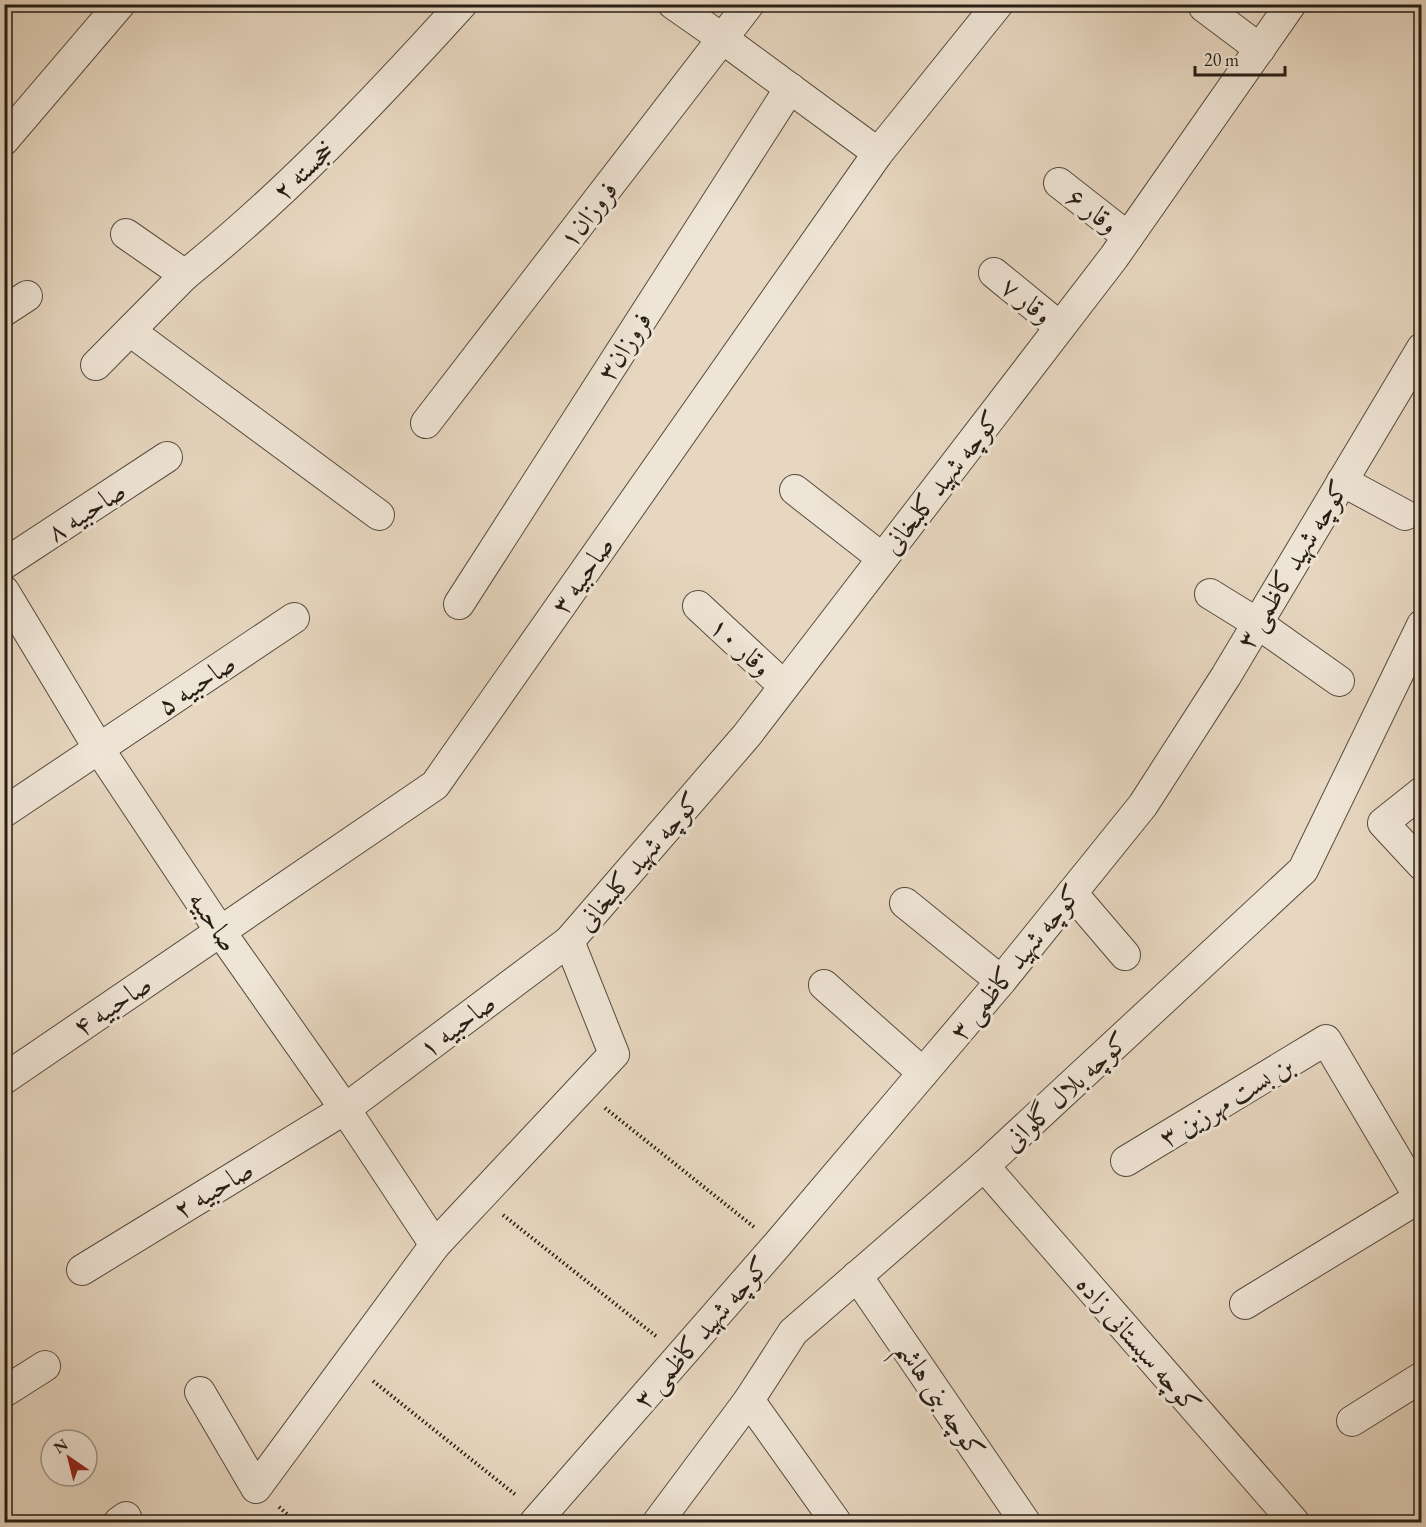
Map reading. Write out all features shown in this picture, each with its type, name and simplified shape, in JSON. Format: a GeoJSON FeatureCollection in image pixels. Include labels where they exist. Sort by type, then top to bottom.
{"type":"FeatureCollection","features":[{"type":"Feature","properties":{"kind":"street"},"geometry":{"type":"LineString","coordinates":[[4,140],[120,4]]}},
{"type":"Feature","properties":{"kind":"street","name":"خجسته ۲"},"geometry":{"type":"LineString","coordinates":[[96,365],[185,275],[229,239],[310,165],[400,73],[462,4]]}},
{"type":"Feature","properties":{"kind":"street"},"geometry":{"type":"LineString","coordinates":[[673,4],[878,153]]}},
{"type":"Feature","properties":{"kind":"street","name":"فروزان۱"},"geometry":{"type":"LineString","coordinates":[[426,423],[749,4]]}},
{"type":"Feature","properties":{"kind":"street","name":"صاحبیه ۳"},"geometry":{"type":"LineString","coordinates":[[220,931],[435,785],[878,153],[998,4]]}},
{"type":"Feature","properties":{"kind":"street","name":"کوچه شهید کلبخانی"},"geometry":{"type":"LineString","coordinates":[[568,941],[747,735],[1128,237],[1291,4]]}},
{"type":"Feature","properties":{"kind":"street"},"geometry":{"type":"LineString","coordinates":[[1204,7],[1260,49]]}},
{"type":"Feature","properties":{"kind":"street","name":"فروزان۳"},"geometry":{"type":"LineString","coordinates":[[459,604],[790,88]]}},
{"type":"Feature","properties":{"kind":"street","name":"وقار ۶"},"geometry":{"type":"LineString","coordinates":[[1059,183],[1128,237]]}},
{"type":"Feature","properties":{"kind":"street"},"geometry":{"type":"LineString","coordinates":[[126,234],[185,275]]}},
{"type":"Feature","properties":{"kind":"street","name":"وقار ۷"},"geometry":{"type":"LineString","coordinates":[[994,273],[1060,327]]}},
{"type":"Feature","properties":{"kind":"street"},"geometry":{"type":"LineString","coordinates":[[130,331],[379,515]]}},
{"type":"Feature","properties":{"kind":"street","name":"کوچه شهید کاظمی ۳"},"geometry":{"type":"LineString","coordinates":[[538,1519],[777,1245],[1001,981],[1143,804],[1257,623],[1422,348]]}},
{"type":"Feature","properties":{"kind":"street","name":"صاحبیه ۸"},"geometry":{"type":"LineString","coordinates":[[4,564],[167,457]]}},
{"type":"Feature","properties":{"kind":"street"},"geometry":{"type":"LineString","coordinates":[[1342,481],[1405,515]]}},
{"type":"Feature","properties":{"kind":"street"},"geometry":{"type":"LineString","coordinates":[[795,490],[882,558]]}},
{"type":"Feature","properties":{"kind":"street","name":"صاحبیه"},"geometry":{"type":"LineString","coordinates":[[4,591],[99,749],[220,931],[345,1109],[435,1245]]}},
{"type":"Feature","properties":{"kind":"street"},"geometry":{"type":"LineString","coordinates":[[1210,594],[1257,623],[1339,681]]}},
{"type":"Feature","properties":{"kind":"street","name":"وقار ۱۰"},"geometry":{"type":"LineString","coordinates":[[698,606],[784,686]]}},
{"type":"Feature","properties":{"kind":"street","name":"صاحبیه ۵"},"geometry":{"type":"LineString","coordinates":[[4,812],[294,618]]}},
{"type":"Feature","properties":{"kind":"street","name":"کوچه بلال گلوانی"},"geometry":{"type":"LineString","coordinates":[[658,1522],[749,1400],[793,1332],[984,1166],[1304,870],[1422,625]]}},
{"type":"Feature","properties":{"kind":"street"},"geometry":{"type":"LineString","coordinates":[[1422,792],[1383,823],[1422,865]]}},
{"type":"Feature","properties":{"kind":"street"},"geometry":{"type":"LineString","coordinates":[[1072,893],[1125,955]]}},
{"type":"Feature","properties":{"kind":"street"},"geometry":{"type":"LineString","coordinates":[[905,903],[1001,981]]}},
{"type":"Feature","properties":{"kind":"street","name":"صاحبیه ۴"},"geometry":{"type":"LineString","coordinates":[[4,1079],[220,931]]}},
{"type":"Feature","properties":{"kind":"street"},"geometry":{"type":"LineString","coordinates":[[200,1392],[256,1488],[435,1245],[614,1054],[568,941]]}},
{"type":"Feature","properties":{"kind":"street","name":"صاحبیه ۱"},"geometry":{"type":"LineString","coordinates":[[345,1109],[568,941]]}},
{"type":"Feature","properties":{"kind":"street"},"geometry":{"type":"LineString","coordinates":[[824,985],[923,1072]]}},
{"type":"Feature","properties":{"kind":"street","name":"بن بست مهرزین ۳"},"geometry":{"type":"LineString","coordinates":[[1126,1161],[1326,1040],[1420,1200]]}},
{"type":"Feature","properties":{"kind":"street","name":"صاحبیه ۲"},"geometry":{"type":"LineString","coordinates":[[82,1270],[345,1109]]}},
{"type":"Feature","properties":{"kind":"street","name":"کوچه سیستانی زاده"},"geometry":{"type":"LineString","coordinates":[[984,1166],[1294,1522]]}},
{"type":"Feature","properties":{"kind":"street"},"geometry":{"type":"LineString","coordinates":[[1245,1304],[1420,1200]]}},
{"type":"Feature","properties":{"kind":"street","name":"کوچه بنی هاشم"},"geometry":{"type":"LineString","coordinates":[[857,1276],[1025,1522]]}},
{"type":"Feature","properties":{"kind":"street"},"geometry":{"type":"LineString","coordinates":[[4,1392],[45,1366]]}},
{"type":"Feature","properties":{"kind":"street"},"geometry":{"type":"LineString","coordinates":[[1352,1421],[1422,1377]]}},
{"type":"Feature","properties":{"kind":"street"},"geometry":{"type":"LineString","coordinates":[[749,1400],[836,1522]]}},
{"type":"Feature","properties":{"kind":"path"},"geometry":{"type":"LineString","coordinates":[[581,1089],[777,1245]]}},
{"type":"Feature","properties":{"kind":"path"},"geometry":{"type":"LineString","coordinates":[[479,1196],[680,1355]]}},
{"type":"Feature","properties":{"kind":"path"},"geometry":{"type":"LineString","coordinates":[[349,1361],[538,1519]]}}]}
